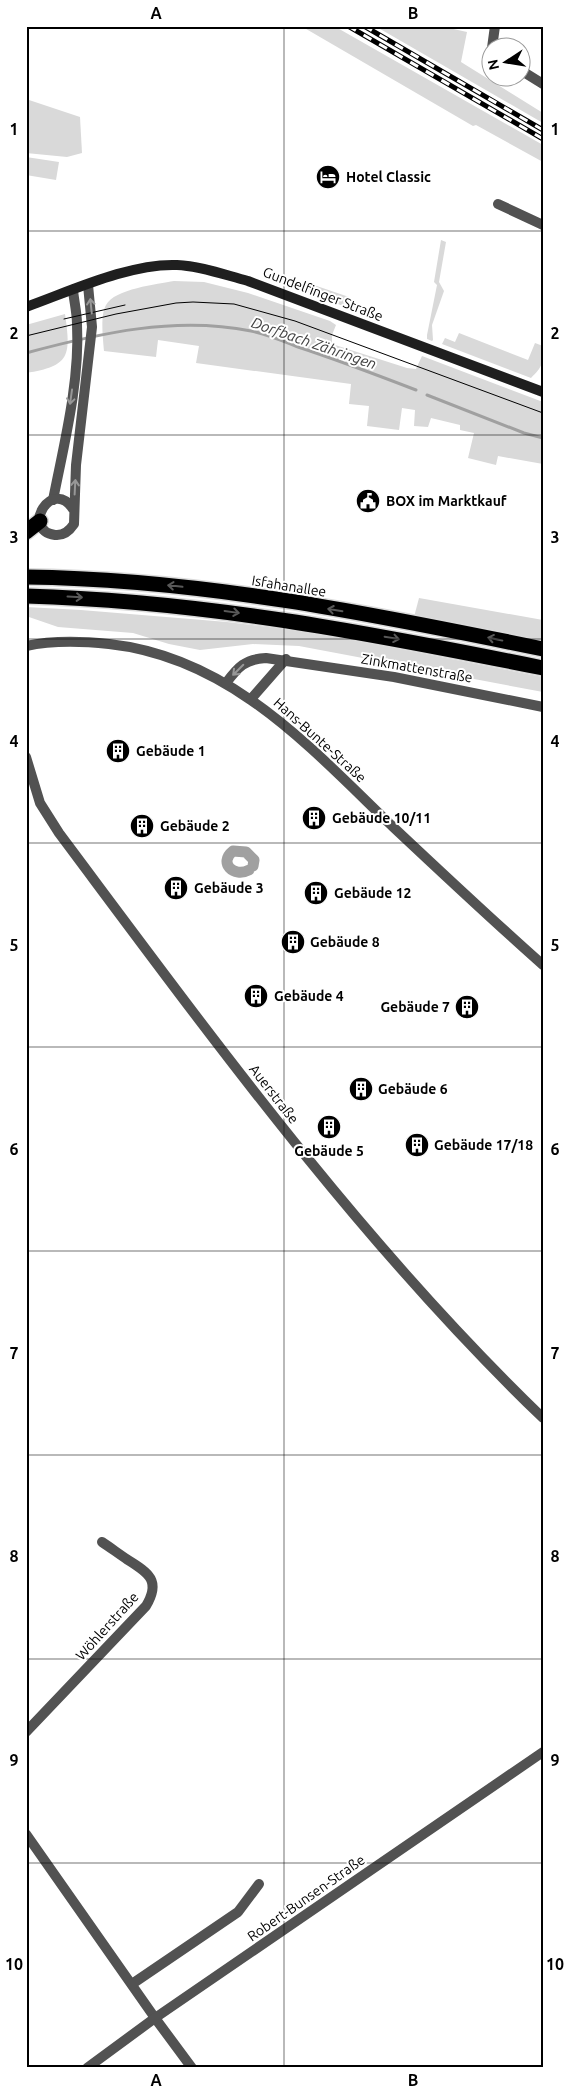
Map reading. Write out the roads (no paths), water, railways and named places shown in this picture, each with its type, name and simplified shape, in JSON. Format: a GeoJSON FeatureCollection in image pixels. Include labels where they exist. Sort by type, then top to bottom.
{"type":"FeatureCollection","features":[{"type":"Feature","properties":{"kind":"highway"},"geometry":{"type":"LineString","coordinates":[[26,532],[40,521]]}},
{"type":"Feature","properties":{"kind":"highway","name":"Isfahanallee"},"geometry":{"type":"LineString","coordinates":[[26,577],[125,581],[247,595],[417,623],[543,649]]}},
{"type":"Feature","properties":{"kind":"highway"},"geometry":{"type":"LineString","coordinates":[[26,596],[129,601],[270,617],[415,642],[543,668]]}},
{"type":"Feature","properties":{"kind":"street"},"geometry":{"type":"LineString","coordinates":[[532,77],[543,84]]}},
{"type":"Feature","properties":{"kind":"street"},"geometry":{"type":"LineString","coordinates":[[498,204],[543,225]]}},
{"type":"Feature","properties":{"kind":"street","name":"Gundelfinger Straße"},"geometry":{"type":"LineString","coordinates":[[26,307],[131,271],[177,265],[200,268],[257,284],[543,392]]}},
{"type":"Feature","properties":{"kind":"street"},"geometry":{"type":"LineString","coordinates":[[73,509],[62,500],[53,500],[44,505],[39,515],[40,521],[47,532],[59,535],[65,533],[74,524],[75,516],[73,509],[79,431],[92,327],[88,285]]}},
{"type":"Feature","properties":{"kind":"street"},"geometry":{"type":"LineString","coordinates":[[53,500],[65,438],[77,348],[73,290]]}},
{"type":"Feature","properties":{"kind":"street","name":"Hans-Bunte-Straße"},"geometry":{"type":"LineString","coordinates":[[26,646],[52,642],[78,642],[137,647],[194,666],[226,683],[266,709],[318,755],[467,897],[543,965]]}},
{"type":"Feature","properties":{"kind":"street","name":"Zinkmattenstraße"},"geometry":{"type":"LineString","coordinates":[[226,683],[242,665],[252,659],[286,660],[394,677],[543,707]]}},
{"type":"Feature","properties":{"kind":"street"},"geometry":{"type":"LineString","coordinates":[[251,699],[286,660]]}},
{"type":"Feature","properties":{"kind":"street","name":"Auerstraße"},"geometry":{"type":"LineString","coordinates":[[26,757],[40,802],[59,833],[296,1145],[426,1297],[502,1378],[543,1418]]}},
{"type":"Feature","properties":{"kind":"street","name":"Wöhlerstraße"},"geometry":{"type":"LineString","coordinates":[[26,1732],[146,1606],[152,1596],[154,1587],[147,1572],[102,1542]]}},
{"type":"Feature","properties":{"kind":"street","name":"Robert-Bunsen-Straße"},"geometry":{"type":"LineString","coordinates":[[87,2068],[155,2018],[543,1752]]}},
{"type":"Feature","properties":{"kind":"street"},"geometry":{"type":"LineString","coordinates":[[26,1834],[192,2068]]}},
{"type":"Feature","properties":{"kind":"street"},"geometry":{"type":"LineString","coordinates":[[132,1984],[238,1912],[259,1884]]}},
{"type":"Feature","properties":{"kind":"waterway","name":"Dorfbach Zähringen"},"geometry":{"type":"LineString","coordinates":[[26,353],[82,339],[138,329],[194,325],[223,327],[269,336],[416,390]]}},
{"type":"Feature","properties":{"kind":"waterway","name":"Dorfbach Zähringen"},"geometry":{"type":"LineString","coordinates":[[427,395],[524,433],[543,438]]}},
{"type":"Feature","properties":{"kind":"waterway"},"geometry":{"type":"LineString","coordinates":[[249,870],[238,872],[230,868],[227,860],[233,851],[246,852],[254,860],[253,866]]}},
{"type":"Feature","properties":{"kind":"tram line"},"geometry":{"type":"LineString","coordinates":[[26,336],[116,314],[176,303],[234,304],[295,321],[543,413]]}},
{"type":"Feature","properties":{"kind":"tram line"},"geometry":{"type":"LineString","coordinates":[[64,319],[125,305]]}},
{"type":"Feature","properties":{"kind":"railway"},"geometry":{"type":"LineString","coordinates":[[348,26],[543,139]]}},
{"type":"Feature","properties":{"kind":"railway"},"geometry":{"type":"LineString","coordinates":[[364,26],[543,130]]}},
{"type":"Feature","properties":{"kind":"place","name":"Hotel Classic"},"geometry":{"type":"Point","coordinates":[328,177]}},
{"type":"Feature","properties":{"kind":"place","name":"BOX im Marktkauf"},"geometry":{"type":"Point","coordinates":[368,501]}},
{"type":"Feature","properties":{"kind":"place","name":"Gebäude 1"},"geometry":{"type":"Point","coordinates":[118,751]}},
{"type":"Feature","properties":{"kind":"place","name":"Gebäude 10/11"},"geometry":{"type":"Point","coordinates":[314,818]}},
{"type":"Feature","properties":{"kind":"place","name":"Gebäude 2"},"geometry":{"type":"Point","coordinates":[142,826]}},
{"type":"Feature","properties":{"kind":"place","name":"Gebäude 3"},"geometry":{"type":"Point","coordinates":[176,888]}},
{"type":"Feature","properties":{"kind":"place","name":"Gebäude 12"},"geometry":{"type":"Point","coordinates":[316,893]}},
{"type":"Feature","properties":{"kind":"place","name":"Gebäude 8"},"geometry":{"type":"Point","coordinates":[293,942]}},
{"type":"Feature","properties":{"kind":"place","name":"Gebäude 4"},"geometry":{"type":"Point","coordinates":[256,996]}},
{"type":"Feature","properties":{"kind":"place","name":"Gebäude 7"},"geometry":{"type":"Point","coordinates":[467,1007]}},
{"type":"Feature","properties":{"kind":"place","name":"Gebäude 6"},"geometry":{"type":"Point","coordinates":[361,1089]}},
{"type":"Feature","properties":{"kind":"place","name":"Gebäude 5"},"geometry":{"type":"Point","coordinates":[329,1127]}},
{"type":"Feature","properties":{"kind":"place","name":"Gebäude 17/18"},"geometry":{"type":"Point","coordinates":[417,1145]}}]}
